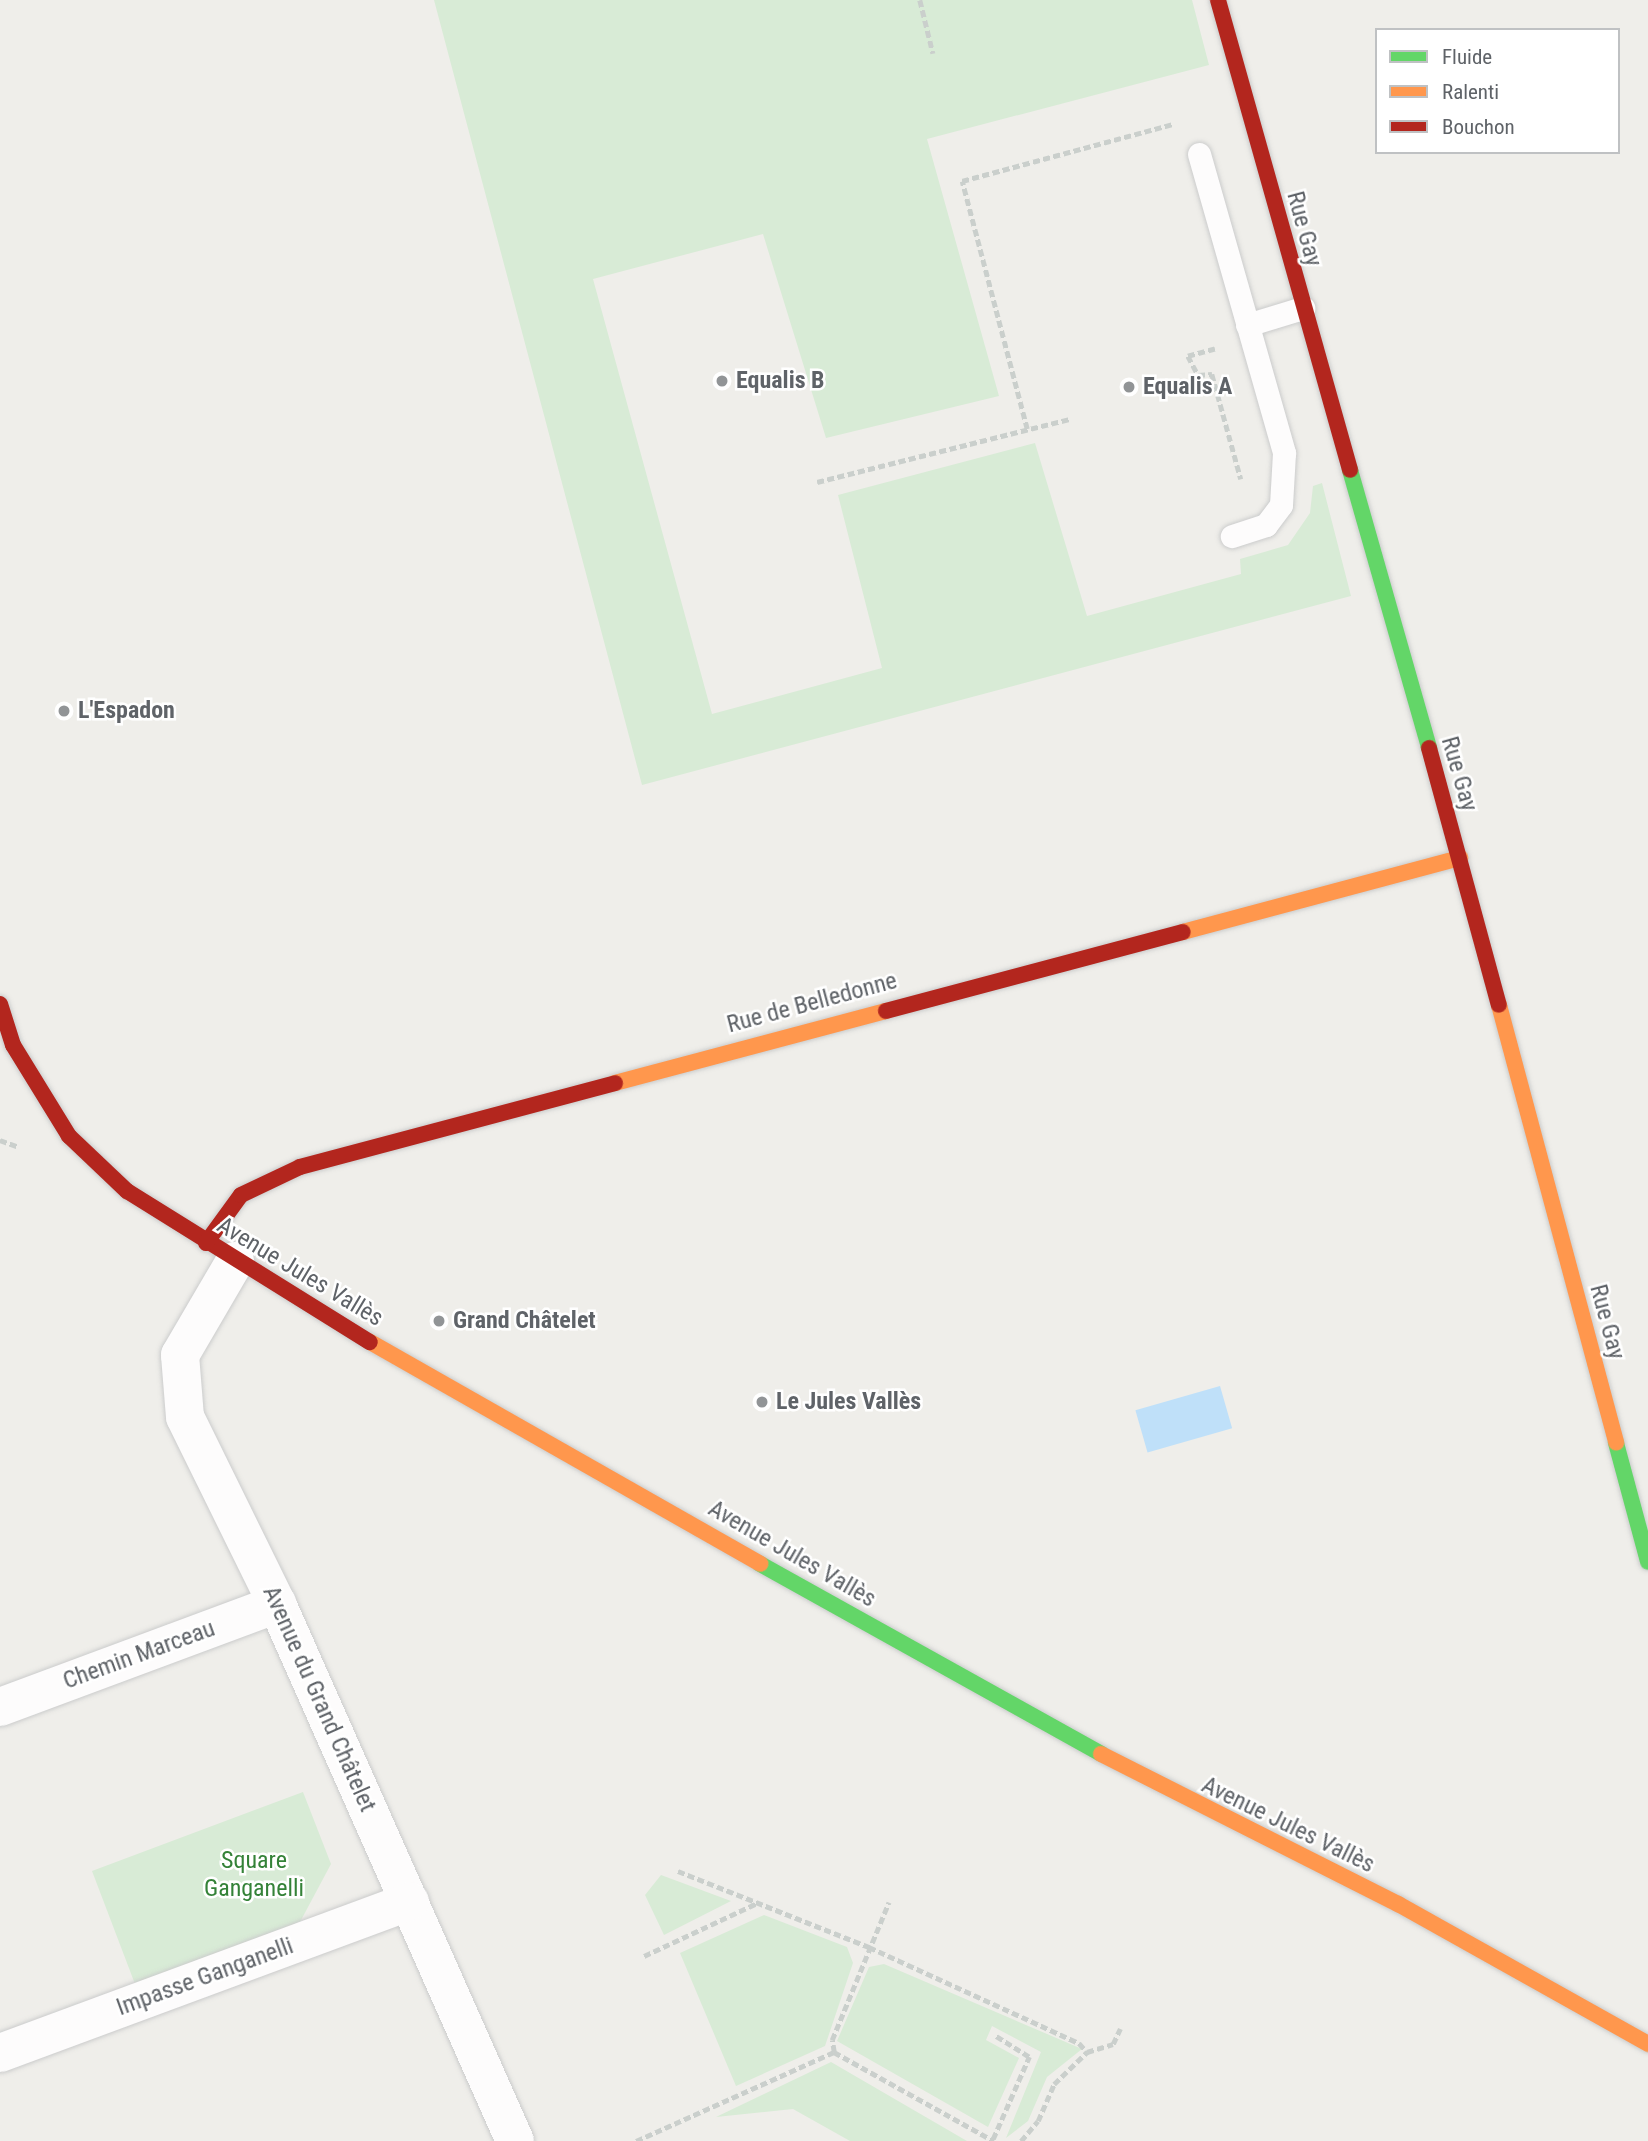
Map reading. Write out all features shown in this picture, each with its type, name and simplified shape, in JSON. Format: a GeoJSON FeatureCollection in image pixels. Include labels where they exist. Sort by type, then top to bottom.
{"type":"FeatureCollection","features":[{"type":"Feature","properties":{"kind":"street","name":"Rue Gay"},"geometry":{"type":"LineString","coordinates":[[1218,0],[1460,858],[1648,1562]]}},
{"type":"Feature","properties":{"kind":"street","name":"Rue de Belledonne"},"geometry":{"type":"LineString","coordinates":[[221,1252],[241,1195],[300,1167],[1460,858]]}},
{"type":"Feature","properties":{"kind":"street","name":"Avenue Jules Vallès"},"geometry":{"type":"LineString","coordinates":[[0,1004],[13,1045],[69,1136],[127,1191],[221,1252],[946,1670],[1185,1801],[1398,1904],[1648,2043]]}},
{"type":"Feature","properties":{"kind":"street","name":"Avenue du Grand Châtelet"},"geometry":{"type":"LineString","coordinates":[[221,1252],[180,1355],[185,1417],[277,1604],[515,2141]]}},
{"type":"Feature","properties":{"kind":"street","name":"Chemin Marceau"},"geometry":{"type":"LineString","coordinates":[[0,1707],[277,1604]]}},
{"type":"Feature","properties":{"kind":"street","name":"Impasse Ganganelli"},"geometry":{"type":"LineString","coordinates":[[0,2053],[410,1901]]}},
{"type":"Feature","properties":{"kind":"lane"},"geometry":{"type":"LineString","coordinates":[[1199,154],[1284,453],[1286,485],[1266,525],[1232,536]]}},
{"type":"Feature","properties":{"kind":"lane"},"geometry":{"type":"LineString","coordinates":[[1247,325],[1303,309]]}},
{"type":"Feature","properties":{"kind":"path"},"geometry":{"type":"LineString","coordinates":[[920,0],[933,53]]}},
{"type":"Feature","properties":{"kind":"path"},"geometry":{"type":"LineString","coordinates":[[1027,429],[962,181],[1179,122],[1187,147],[1199,154]]}},
{"type":"Feature","properties":{"kind":"path"},"geometry":{"type":"LineString","coordinates":[[1219,348],[1222,360]]}},
{"type":"Feature","properties":{"kind":"path"},"geometry":{"type":"LineString","coordinates":[[1199,353],[1188,356],[1198,375],[1212,374],[1238,475],[1246,479],[1250,472]]}},
{"type":"Feature","properties":{"kind":"path"},"geometry":{"type":"LineString","coordinates":[[817,482],[1070,419]]}},
{"type":"Feature","properties":{"kind":"path"},"geometry":{"type":"LineString","coordinates":[[678,1871],[869,1947],[1079,2043],[1087,2052]]}},
{"type":"Feature","properties":{"kind":"path"},"geometry":{"type":"LineString","coordinates":[[834,2052],[832,2040],[889,1902]]}},
{"type":"Feature","properties":{"kind":"path"},"geometry":{"type":"LineString","coordinates":[[643,1956],[758,1903]]}},
{"type":"Feature","properties":{"kind":"path"},"geometry":{"type":"LineString","coordinates":[[1021,2141],[1038,2121],[1054,2084],[1087,2052],[1113,2044],[1120,2029]]}},
{"type":"Feature","properties":{"kind":"path"},"geometry":{"type":"LineString","coordinates":[[834,2052],[993,2140],[1029,2057],[996,2036]]}},
{"type":"Feature","properties":{"kind":"path"},"geometry":{"type":"LineString","coordinates":[[636,2141],[834,2052]]}},
{"type":"Feature","properties":{"kind":"green space"},"geometry":{"type":"Polygon","coordinates":[[[434,0],[1192,0],[1209,65],[927,139],[999,396],[826,438],[763,234],[593,279],[712,714],[882,668],[838,495],[1035,443],[1087,616],[1241,574],[1240,559],[1288,545],[1310,513],[1313,486],[1322,483],[1351,596],[642,785],[434,0]]]}},
{"type":"Feature","properties":{"kind":"green space","name":"Square Ganganelli"},"geometry":{"type":"Polygon","coordinates":[[[303,1792],[331,1864],[300,1922],[135,1984],[92,1871],[303,1792]]]}},
{"type":"Feature","properties":{"kind":"green space"},"geometry":{"type":"Polygon","coordinates":[[[661,1875],[731,1901],[664,1935],[645,1895],[661,1875]]]}},
{"type":"Feature","properties":{"kind":"green space"},"geometry":{"type":"Polygon","coordinates":[[[764,1915],[847,1947],[853,1963],[825,2046],[736,2086],[680,1953],[764,1915]]]}},
{"type":"Feature","properties":{"kind":"green space"},"geometry":{"type":"Polygon","coordinates":[[[884,1964],[1082,2049],[1047,2077],[1028,2121],[1006,2138],[1041,2052],[992,2026],[986,2040],[1019,2058],[988,2127],[837,2041],[869,1967],[884,1964]]]}},
{"type":"Feature","properties":{"kind":"green space"},"geometry":{"type":"Polygon","coordinates":[[[831,2062],[967,2141],[850,2141],[793,2109],[716,2117],[831,2062]]]}},
{"type":"Feature","properties":{"kind":"water"},"geometry":{"type":"Polygon","coordinates":[[[1220,1386],[1232,1428],[1148,1453],[1135,1410],[1220,1386]]]}},
{"type":"Feature","properties":{"kind":"traffic: fast"},"geometry":{"type":"LineString","coordinates":[[1350,470],[1429,748]]}},
{"type":"Feature","properties":{"kind":"traffic: fast"},"geometry":{"type":"LineString","coordinates":[[1616,1443],[1648,1562]]}},
{"type":"Feature","properties":{"kind":"traffic: fast"},"geometry":{"type":"LineString","coordinates":[[760,1564],[1101,1754]]}},
{"type":"Feature","properties":{"kind":"traffic: slow"},"geometry":{"type":"LineString","coordinates":[[1183,932],[1460,858]]}},
{"type":"Feature","properties":{"kind":"traffic: slow"},"geometry":{"type":"LineString","coordinates":[[1499,1005],[1616,1443]]}},
{"type":"Feature","properties":{"kind":"traffic: slow"},"geometry":{"type":"LineString","coordinates":[[615,1083],[886,1011]]}},
{"type":"Feature","properties":{"kind":"traffic: slow"},"geometry":{"type":"LineString","coordinates":[[370,1342],[760,1564]]}},
{"type":"Feature","properties":{"kind":"traffic: slow"},"geometry":{"type":"LineString","coordinates":[[1101,1754],[1398,1904],[1648,2044]]}},
{"type":"Feature","properties":{"kind":"traffic: jam"},"geometry":{"type":"LineString","coordinates":[[1218,0],[1350,470]]}},
{"type":"Feature","properties":{"kind":"traffic: jam"},"geometry":{"type":"LineString","coordinates":[[1429,748],[1499,1005]]}},
{"type":"Feature","properties":{"kind":"traffic: jam"},"geometry":{"type":"LineString","coordinates":[[886,1011],[1183,932]]}},
{"type":"Feature","properties":{"kind":"traffic: jam"},"geometry":{"type":"LineString","coordinates":[[0,1004],[13,1045],[69,1136],[127,1191],[370,1342]]}},
{"type":"Feature","properties":{"kind":"traffic: jam"},"geometry":{"type":"LineString","coordinates":[[206,1243],[241,1195],[300,1167],[615,1083]]}},
{"type":"Feature","properties":{"kind":"place","name":"Equalis B"},"geometry":{"type":"Point","coordinates":[722,381]}},
{"type":"Feature","properties":{"kind":"place","name":"Equalis A"},"geometry":{"type":"Point","coordinates":[1129,387]}},
{"type":"Feature","properties":{"kind":"place","name":"L'Espadon"},"geometry":{"type":"Point","coordinates":[64,711]}},
{"type":"Feature","properties":{"kind":"place","name":"Grand Châtelet"},"geometry":{"type":"Point","coordinates":[439,1321]}},
{"type":"Feature","properties":{"kind":"place","name":"Le Jules Vallès"},"geometry":{"type":"Point","coordinates":[762,1402]}}]}
